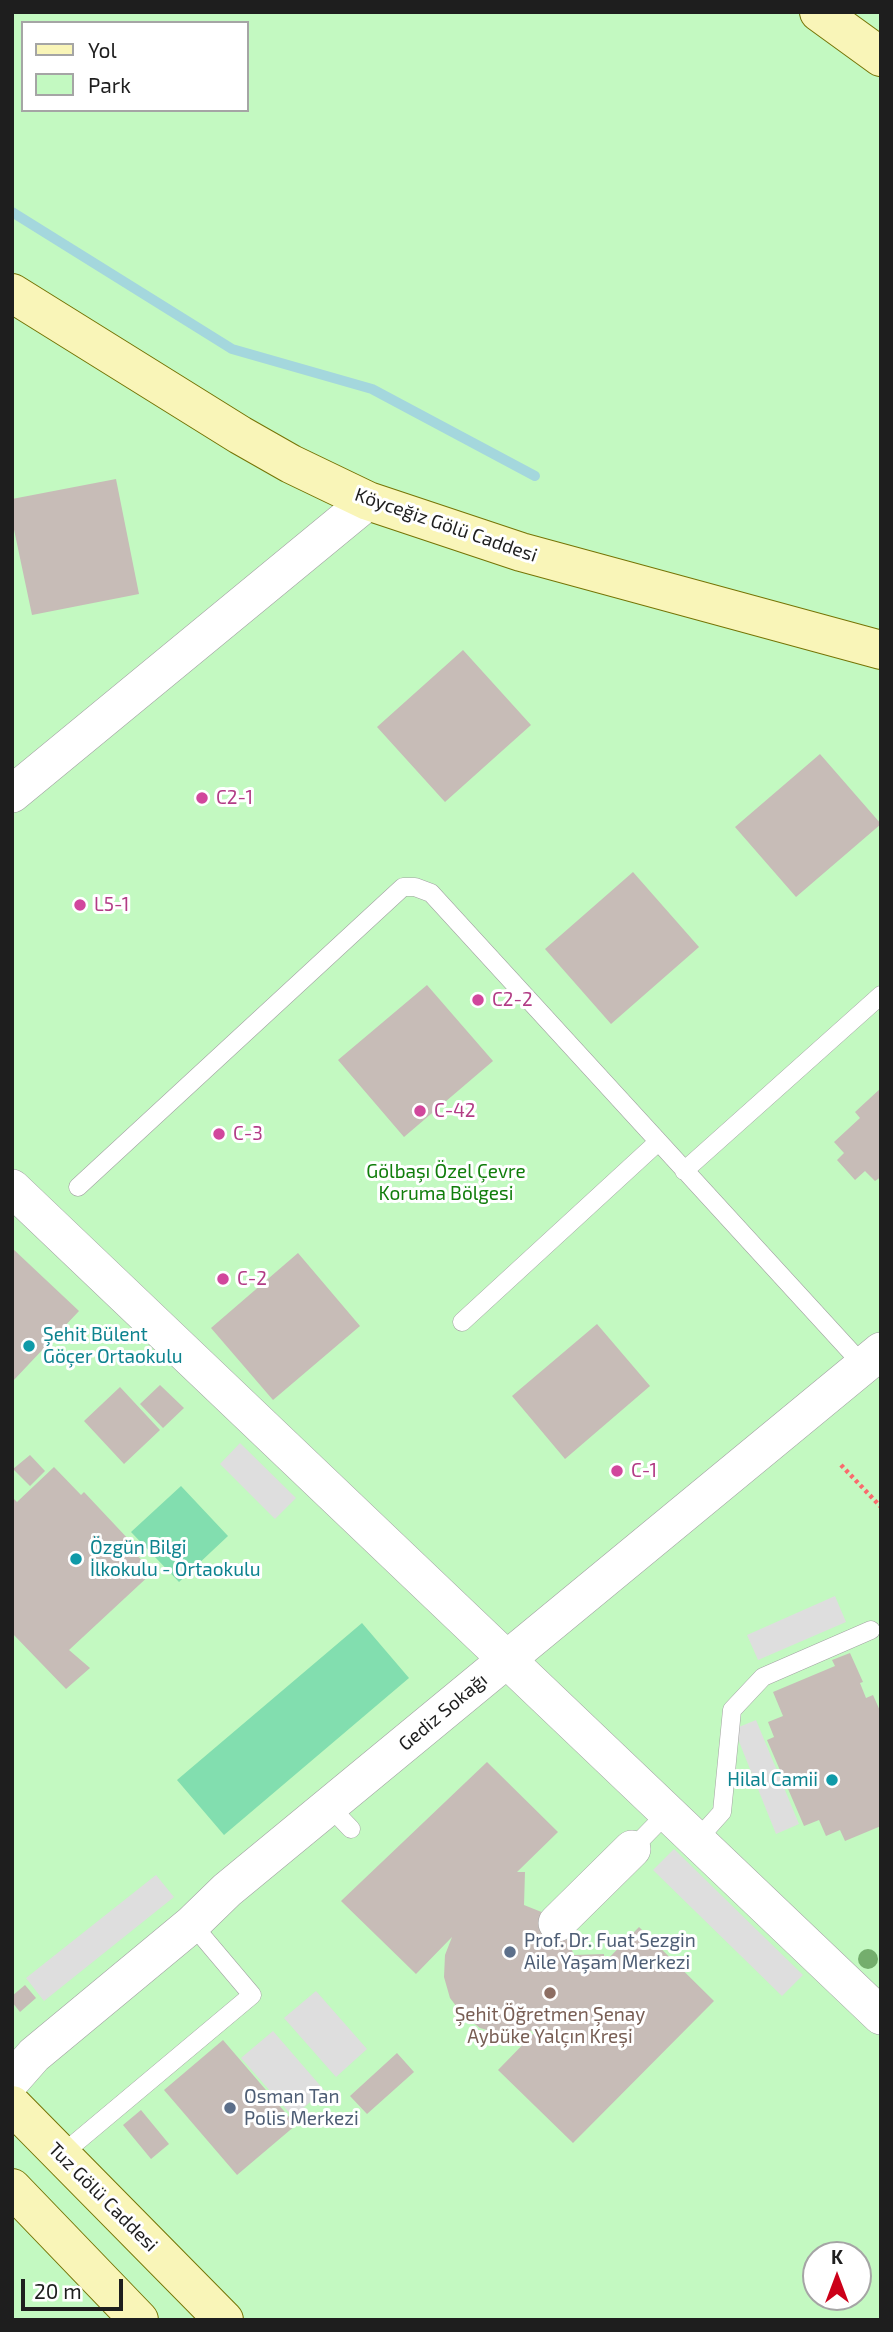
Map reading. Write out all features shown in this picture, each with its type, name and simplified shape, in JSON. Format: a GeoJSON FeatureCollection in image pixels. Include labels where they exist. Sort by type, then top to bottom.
{"type":"FeatureCollection","features":[{"type":"Feature","properties":{"kind":"street"},"geometry":{"type":"LineString","coordinates":[[819,12],[881,57]]}},
{"type":"Feature","properties":{"kind":"street","name":"Köyceğiz Gölü Caddesi"},"geometry":{"type":"LineString","coordinates":[[12,293],[240,435],[291,464],[368,501],[521,552],[881,650]]}},
{"type":"Feature","properties":{"kind":"street"},"geometry":{"type":"LineString","coordinates":[[12,794],[368,501]]}},
{"type":"Feature","properties":{"kind":"street"},"geometry":{"type":"LineString","coordinates":[[12,1188],[507,1659],[595,1759],[667,1813],[881,2016]]}},
{"type":"Feature","properties":{"kind":"street","name":"Gediz Sokağı"},"geometry":{"type":"LineString","coordinates":[[12,2080],[34,2054],[192,1924],[227,1890],[340,1817],[507,1659],[872,1358]]}},
{"type":"Feature","properties":{"kind":"street"},"geometry":{"type":"LineString","coordinates":[[557,1923],[632,1849]]}},
{"type":"Feature","properties":{"kind":"street","name":"Tuz Gölü Caddesi"},"geometry":{"type":"LineString","coordinates":[[12,2105],[224,2320]]}},
{"type":"Feature","properties":{"kind":"street"},"geometry":{"type":"LineString","coordinates":[[12,2188],[139,2320]]}},
{"type":"Feature","properties":{"kind":"lane"},"geometry":{"type":"LineString","coordinates":[[78,1186],[403,887],[415,887],[431,893],[684,1171],[872,1358]]}},
{"type":"Feature","properties":{"kind":"lane"},"geometry":{"type":"LineString","coordinates":[[684,1171],[881,995]]}},
{"type":"Feature","properties":{"kind":"lane"},"geometry":{"type":"LineString","coordinates":[[462,1322],[658,1142]]}},
{"type":"Feature","properties":{"kind":"lane"},"geometry":{"type":"LineString","coordinates":[[696,1841],[722,1812],[732,1710],[763,1677],[871,1630]]}},
{"type":"Feature","properties":{"kind":"lane"},"geometry":{"type":"LineString","coordinates":[[632,1849],[667,1813]]}},
{"type":"Feature","properties":{"kind":"lane"},"geometry":{"type":"LineString","coordinates":[[61,2155],[252,1995],[192,1924]]}},
{"type":"Feature","properties":{"kind":"path"},"geometry":{"type":"LineString","coordinates":[[841,1465],[881,1507]]}},
{"type":"Feature","properties":{"kind":"green space","name":"Gölbaşı Özel Çevre Koruma Bölgesi"},"geometry":{"type":"Polygon","coordinates":[[[12,12],[881,12],[881,2320],[12,2320],[12,12]]]}},
{"type":"Feature","properties":{"kind":"green space"},"geometry":{"type":"Polygon","coordinates":[[[181,1486],[228,1536],[179,1582],[131,1532],[181,1486]]]}},
{"type":"Feature","properties":{"kind":"green space"},"geometry":{"type":"Polygon","coordinates":[[[362,1623],[409,1678],[224,1835],[177,1780],[362,1623]]]}},
{"type":"Feature","properties":{"kind":"shaded area"},"geometry":{"type":"Polygon","coordinates":[[[240,1443],[296,1498],[275,1519],[220,1464],[240,1443]]]}},
{"type":"Feature","properties":{"kind":"shaded area"},"geometry":{"type":"Polygon","coordinates":[[[835,1596],[846,1622],[758,1660],[747,1635],[835,1596]]]}},
{"type":"Feature","properties":{"kind":"shaded area"},"geometry":{"type":"Polygon","coordinates":[[[756,1720],[799,1824],[776,1834],[734,1729],[756,1720]]]}},
{"type":"Feature","properties":{"kind":"shaded area"},"geometry":{"type":"Polygon","coordinates":[[[674,1849],[803,1975],[782,1996],[653,1870],[674,1849]]]}},
{"type":"Feature","properties":{"kind":"shaded area"},"geometry":{"type":"Polygon","coordinates":[[[156,1875],[174,1897],[44,2001],[26,1978],[156,1875]]]}},
{"type":"Feature","properties":{"kind":"shaded area"},"geometry":{"type":"Polygon","coordinates":[[[316,1991],[367,2049],[336,2077],[284,2018],[316,1991]]]}},
{"type":"Feature","properties":{"kind":"shaded area"},"geometry":{"type":"Polygon","coordinates":[[[273,2031],[324,2090],[293,2117],[241,2058],[273,2031]]]}},
{"type":"Feature","properties":{"kind":"building"},"geometry":{"type":"Polygon","coordinates":[[[116,479],[139,594],[32,615],[12,520],[12,499],[116,479]]]}},
{"type":"Feature","properties":{"kind":"building"},"geometry":{"type":"Polygon","coordinates":[[[463,650],[531,725],[445,802],[377,727],[463,650]]]}},
{"type":"Feature","properties":{"kind":"building"},"geometry":{"type":"Polygon","coordinates":[[[820,754],[881,824],[796,897],[735,827],[820,754]]]}},
{"type":"Feature","properties":{"kind":"building"},"geometry":{"type":"Polygon","coordinates":[[[633,872],[699,947],[611,1024],[545,949],[633,872]]]}},
{"type":"Feature","properties":{"kind":"building"},"geometry":{"type":"Polygon","coordinates":[[[427,985],[493,1061],[404,1137],[338,1060],[427,985]]]}},
{"type":"Feature","properties":{"kind":"building"},"geometry":{"type":"Polygon","coordinates":[[[881,1088],[881,1177],[875,1181],[865,1171],[855,1180],[837,1160],[844,1153],[834,1142],[860,1118],[855,1112],[881,1088]]]}},
{"type":"Feature","properties":{"kind":"building","name":"Şehit Bülent Göçer Ortaokulu"},"geometry":{"type":"Polygon","coordinates":[[[12,1248],[79,1311],[12,1382],[12,1248]]]}},
{"type":"Feature","properties":{"kind":"building"},"geometry":{"type":"Polygon","coordinates":[[[298,1253],[360,1326],[273,1400],[211,1328],[298,1253]]]}},
{"type":"Feature","properties":{"kind":"building"},"geometry":{"type":"Polygon","coordinates":[[[597,1324],[650,1386],[565,1459],[512,1396],[597,1324]]]}},
{"type":"Feature","properties":{"kind":"building"},"geometry":{"type":"Polygon","coordinates":[[[160,1385],[184,1408],[163,1428],[140,1404],[160,1385]]]}},
{"type":"Feature","properties":{"kind":"building"},"geometry":{"type":"Polygon","coordinates":[[[120,1387],[160,1430],[124,1464],[84,1421],[120,1387]]]}},
{"type":"Feature","properties":{"kind":"building"},"geometry":{"type":"Polygon","coordinates":[[[30,1455],[45,1471],[30,1486],[13,1469],[30,1455]]]}},
{"type":"Feature","properties":{"kind":"building","name":"Özgün Bilgi İlkokulu - Ortaokulu"},"geometry":{"type":"Polygon","coordinates":[[[54,1467],[81,1495],[84,1492],[131,1542],[127,1545],[153,1572],[69,1650],[90,1668],[66,1689],[12,1633],[12,1497],[17,1502],[54,1467]]]}},
{"type":"Feature","properties":{"kind":"building","name":"Hilal Camii"},"geometry":{"type":"Polygon","coordinates":[[[850,1653],[863,1682],[860,1683],[866,1698],[873,1695],[881,1713],[881,1826],[845,1841],[840,1830],[826,1836],[819,1820],[804,1826],[767,1740],[774,1737],[768,1722],[783,1716],[773,1692],[835,1666],[832,1660],[850,1653]]]}},
{"type":"Feature","properties":{"kind":"building","name":"Prof. Dr. Fuat Sezgin Aile Yaşam Merkezi"},"geometry":{"type":"Polygon","coordinates":[[[487,1762],[558,1832],[517,1872],[525,1872],[524,1905],[549,1915],[564,1931],[574,1955],[604,1954],[604,1963],[639,1927],[714,2001],[573,2143],[498,2070],[540,2027],[523,2034],[501,2034],[480,2028],[463,2015],[450,1998],[444,1977],[445,1955],[452,1937],[416,1974],[341,1901],[487,1762]]]}},
{"type":"Feature","properties":{"kind":"building"},"geometry":{"type":"Polygon","coordinates":[[[25,1985],[36,1998],[20,2012],[12,2002],[12,1996],[25,1985]]]}},
{"type":"Feature","properties":{"kind":"building","name":"Osman Tan Polis Merkezi"},"geometry":{"type":"Polygon","coordinates":[[[223,2040],[296,2125],[237,2175],[164,2090],[223,2040]]]}},
{"type":"Feature","properties":{"kind":"building"},"geometry":{"type":"Polygon","coordinates":[[[397,2053],[414,2072],[367,2114],[350,2096],[397,2053]]]}},
{"type":"Feature","properties":{"kind":"building"},"geometry":{"type":"Polygon","coordinates":[[[141,2110],[169,2144],[151,2159],[123,2125],[141,2110]]]}},
{"type":"Feature","properties":{"kind":"waterway"},"geometry":{"type":"LineString","coordinates":[[12,212],[232,349],[372,389],[535,476]]}},
{"type":"Feature","properties":{"kind":"place","name":"C2-1"},"geometry":{"type":"Point","coordinates":[202,798]}},
{"type":"Feature","properties":{"kind":"place","name":"L5-1"},"geometry":{"type":"Point","coordinates":[80,905]}},
{"type":"Feature","properties":{"kind":"place","name":"C2-2"},"geometry":{"type":"Point","coordinates":[478,1000]}},
{"type":"Feature","properties":{"kind":"place","name":"C-42"},"geometry":{"type":"Point","coordinates":[420,1111]}},
{"type":"Feature","properties":{"kind":"place","name":"C-3"},"geometry":{"type":"Point","coordinates":[219,1134]}},
{"type":"Feature","properties":{"kind":"place","name":"C-2"},"geometry":{"type":"Point","coordinates":[223,1279]}},
{"type":"Feature","properties":{"kind":"place","name":"Şehit Bülent Göçer Ortaokulu"},"geometry":{"type":"Point","coordinates":[29,1346]}},
{"type":"Feature","properties":{"kind":"place","name":"C-1"},"geometry":{"type":"Point","coordinates":[617,1471]}},
{"type":"Feature","properties":{"kind":"place","name":"Özgün Bilgi İlkokulu - Ortaokulu"},"geometry":{"type":"Point","coordinates":[76,1559]}},
{"type":"Feature","properties":{"kind":"place","name":"Hilal Camii"},"geometry":{"type":"Point","coordinates":[832,1780]}},
{"type":"Feature","properties":{"kind":"place","name":"Prof. Dr. Fuat Sezgin Aile Yaşam Merkezi"},"geometry":{"type":"Point","coordinates":[510,1952]}},
{"type":"Feature","properties":{"kind":"place","name":"Şehit Öğretmen Şenay Aybüke Yalçın Kreşi"},"geometry":{"type":"Point","coordinates":[550,1993]}},
{"type":"Feature","properties":{"kind":"place","name":"Osman Tan Polis Merkezi"},"geometry":{"type":"Point","coordinates":[230,2108]}}]}
